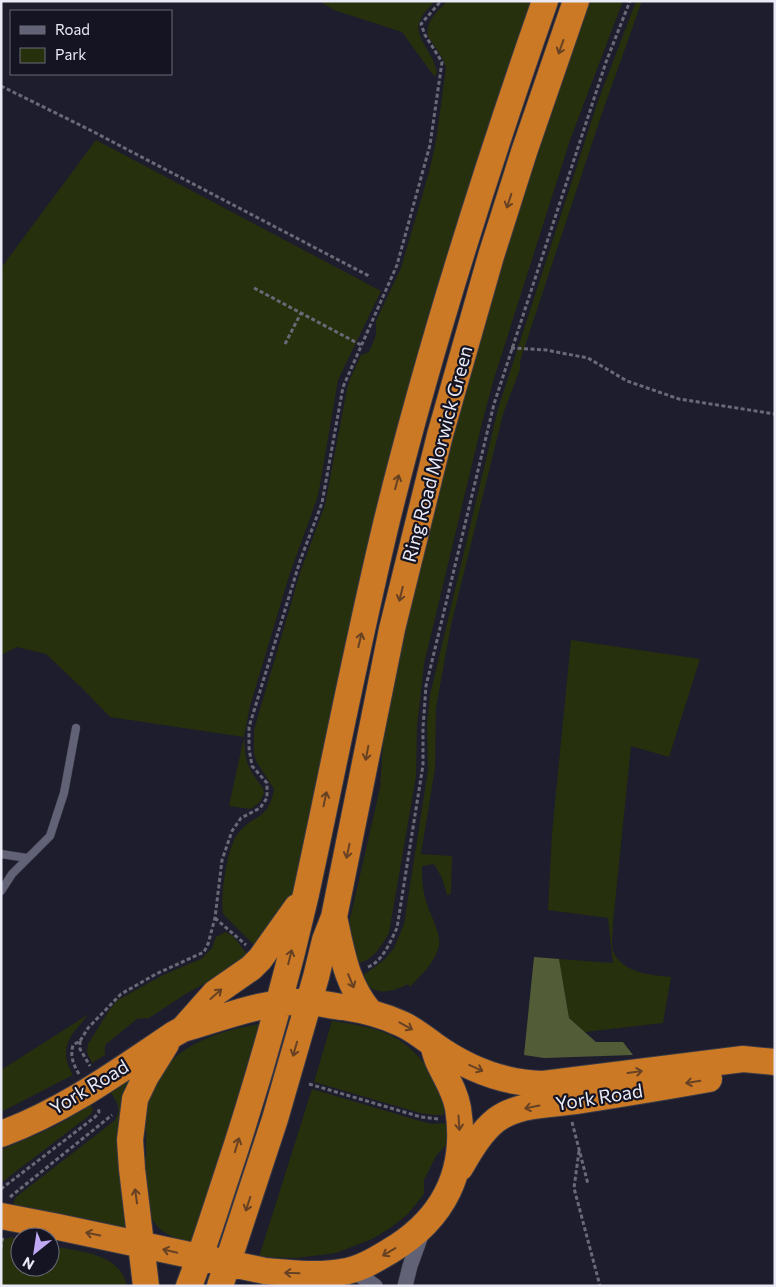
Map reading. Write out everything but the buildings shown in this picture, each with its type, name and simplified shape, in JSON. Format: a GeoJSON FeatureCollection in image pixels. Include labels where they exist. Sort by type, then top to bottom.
{"type":"FeatureCollection","features":[{"type":"Feature","properties":{"kind":"highway","name":"Ring Road Morwick Green"},"geometry":{"type":"LineString","coordinates":[[189,1286],[237,1145],[278,1004],[305,896],[339,732],[390,510],[445,305],[504,117],[545,1]]}},
{"type":"Feature","properties":{"kind":"highway","name":"Ring Road Morwick Green"},"geometry":{"type":"LineString","coordinates":[[224,1275],[275,1119],[334,917],[392,629],[440,435],[491,256],[524,152],[576,1]]}},
{"type":"Feature","properties":{"kind":"highway","name":"Ring Road Morwick Green"},"geometry":{"type":"LineString","coordinates":[[178,1031],[215,993],[251,968],[260,959],[305,896]]}},
{"type":"Feature","properties":{"kind":"highway","name":"Ring Road Morwick Green"},"geometry":{"type":"LineString","coordinates":[[334,917],[348,975],[358,997],[370,1012]]}},
{"type":"Feature","properties":{"kind":"highway","name":"York Road"},"geometry":{"type":"LineString","coordinates":[[1,1134],[58,1108],[101,1083],[178,1031],[251,1009],[278,1004],[308,1002],[370,1012],[402,1024],[433,1045],[471,1066],[489,1074],[528,1083],[543,1084],[743,1059],[774,1062]]}},
{"type":"Feature","properties":{"kind":"highway"},"geometry":{"type":"LineString","coordinates":[[146,1286],[131,1152],[135,1099],[154,1062],[178,1031]]}},
{"type":"Feature","properties":{"kind":"highway"},"geometry":{"type":"LineString","coordinates":[[433,1045],[438,1062],[450,1084],[458,1106],[460,1151],[455,1178]]}},
{"type":"Feature","properties":{"kind":"highway","name":"York Road"},"geometry":{"type":"LineString","coordinates":[[338,1276],[373,1261],[401,1244],[424,1226],[443,1201],[476,1140],[496,1120],[512,1111],[539,1105],[747,1073],[774,1062]]}},
{"type":"Feature","properties":{"kind":"highway"},"geometry":{"type":"LineString","coordinates":[[4,1217],[141,1244],[200,1258],[224,1275],[265,1271],[338,1276]]}},
{"type":"Feature","properties":{"kind":"street"},"geometry":{"type":"LineString","coordinates":[[406,1286],[410,1266],[424,1226]]}},
{"type":"Feature","properties":{"kind":"street"},"geometry":{"type":"LineString","coordinates":[[338,1276],[375,1286]]}},
{"type":"Feature","properties":{"kind":"lane"},"geometry":{"type":"LineString","coordinates":[[1,891],[12,874],[50,836],[64,793],[76,728]]}},
{"type":"Feature","properties":{"kind":"lane"},"geometry":{"type":"LineString","coordinates":[[1,854],[28,858]]}},
{"type":"Feature","properties":{"kind":"path"},"geometry":{"type":"LineString","coordinates":[[101,1083],[80,1049],[80,1042],[88,1028],[121,994],[156,974],[204,952],[215,918],[222,860],[232,831],[242,818],[260,808],[267,798],[267,783],[252,766],[249,727],[300,561],[322,503],[343,386],[397,265],[430,145],[442,62],[425,35],[421,24],[441,1]]}},
{"type":"Feature","properties":{"kind":"path"},"geometry":{"type":"LineString","coordinates":[[364,968],[372,965],[385,952],[397,928],[424,765],[423,728],[426,686],[492,413],[511,348],[603,71],[630,1]]}},
{"type":"Feature","properties":{"kind":"path"},"geometry":{"type":"LineString","coordinates":[[1,86],[90,130],[369,276]]}},
{"type":"Feature","properties":{"kind":"path"},"geometry":{"type":"LineString","coordinates":[[254,288],[362,345]]}},
{"type":"Feature","properties":{"kind":"path"},"geometry":{"type":"LineString","coordinates":[[286,344],[301,313]]}},
{"type":"Feature","properties":{"kind":"path"},"geometry":{"type":"LineString","coordinates":[[511,348],[546,350],[588,358],[627,380],[679,398],[775,414]]}},
{"type":"Feature","properties":{"kind":"path"},"geometry":{"type":"LineString","coordinates":[[215,918],[247,946]]}},
{"type":"Feature","properties":{"kind":"path"},"geometry":{"type":"LineString","coordinates":[[309,1084],[421,1117],[443,1119]]}},
{"type":"Feature","properties":{"kind":"path"},"geometry":{"type":"LineString","coordinates":[[566,1102],[588,1184]]}},
{"type":"Feature","properties":{"kind":"path"},"geometry":{"type":"LineString","coordinates":[[1,1248],[4,1217],[10,1197],[111,1117],[113,1113]]}},
{"type":"Feature","properties":{"kind":"path"},"geometry":{"type":"LineString","coordinates":[[579,1151],[574,1188],[600,1286]]}},
{"type":"Feature","properties":{"kind":"green space"},"geometry":{"type":"Polygon","coordinates":[[[319,1],[435,1],[423,15],[418,27],[421,39],[437,73],[434,76],[402,32],[334,10],[319,1]]]}},
{"type":"Feature","properties":{"kind":"green space"},"geometry":{"type":"Polygon","coordinates":[[[447,1],[536,1],[294,898],[260,951],[223,914],[222,907],[227,861],[233,841],[243,828],[268,807],[274,789],[256,761],[254,730],[300,573],[325,505],[350,379],[361,355],[369,352],[376,335],[376,321],[401,268],[429,172],[436,141],[446,68],[443,59],[428,36],[428,26],[447,1]]]}},
{"type":"Feature","properties":{"kind":"green space"},"geometry":{"type":"Polygon","coordinates":[[[588,1],[623,1],[570,140],[493,382],[481,427],[424,664],[417,726],[416,776],[389,933],[382,945],[370,958],[352,965],[347,936],[380,788],[385,714],[428,520],[501,257],[588,1]]]}},
{"type":"Feature","properties":{"kind":"green space"},"geometry":{"type":"Polygon","coordinates":[[[636,1],[642,1],[602,113],[520,361],[520,369],[503,414],[451,625],[436,708],[435,768],[421,854],[452,856],[451,894],[447,895],[442,878],[434,864],[422,866],[424,893],[436,927],[439,945],[431,963],[410,987],[408,984],[395,990],[376,990],[371,988],[361,977],[384,960],[394,948],[404,924],[428,770],[427,724],[430,695],[498,409],[597,104],[636,1]]]}},
{"type":"Feature","properties":{"kind":"green space"},"geometry":{"type":"Polygon","coordinates":[[[96,140],[381,291],[338,380],[318,496],[289,576],[250,706],[244,737],[110,717],[46,654],[17,647],[1,655],[1,268],[96,140]]]}},
{"type":"Feature","properties":{"kind":"green space"},"geometry":{"type":"Polygon","coordinates":[[[571,640],[700,659],[669,757],[631,746],[613,923],[613,951],[623,964],[638,972],[671,977],[663,1023],[585,1032],[569,1018],[559,959],[613,963],[608,918],[548,910],[552,833],[571,640]]]}},
{"type":"Feature","properties":{"kind":"green space"},"geometry":{"type":"Polygon","coordinates":[[[244,737],[247,762],[252,773],[263,788],[264,793],[260,802],[251,809],[229,806],[244,737]]]}},
{"type":"Feature","properties":{"kind":"green space"},"geometry":{"type":"Polygon","coordinates":[[[225,932],[233,936],[247,954],[226,972],[187,993],[149,1018],[137,1019],[106,1044],[105,1055],[92,1063],[87,1052],[88,1044],[110,1009],[118,1000],[163,975],[201,959],[212,948],[216,937],[225,932]]]}},
{"type":"Feature","properties":{"kind":"green space"},"geometry":{"type":"Polygon","coordinates":[[[534,957],[559,959],[569,1018],[596,1042],[623,1042],[633,1055],[544,1058],[524,1055],[534,957]]]}},
{"type":"Feature","properties":{"kind":"green space"},"geometry":{"type":"Polygon","coordinates":[[[89,1014],[72,1035],[66,1049],[68,1065],[73,1075],[1,1112],[1,1070],[89,1014]]]}},
{"type":"Feature","properties":{"kind":"green space"},"geometry":{"type":"Polygon","coordinates":[[[332,1021],[380,1031],[393,1036],[405,1044],[426,1066],[436,1082],[444,1103],[443,1115],[420,1113],[314,1082],[332,1021]]]}},
{"type":"Feature","properties":{"kind":"green space"},"geometry":{"type":"Polygon","coordinates":[[[260,1024],[193,1242],[177,1238],[157,1226],[148,1207],[145,1195],[140,1168],[146,1156],[146,1132],[140,1119],[147,1100],[155,1081],[163,1070],[183,1051],[221,1033],[260,1024]]]}},
{"type":"Feature","properties":{"kind":"green space"},"geometry":{"type":"Polygon","coordinates":[[[130,1080],[119,1117],[117,1137],[128,1229],[13,1207],[16,1197],[114,1121],[118,1113],[118,1107],[111,1093],[130,1080]]]}},
{"type":"Feature","properties":{"kind":"green space"},"geometry":{"type":"Polygon","coordinates":[[[312,1089],[420,1121],[432,1124],[445,1123],[449,1129],[447,1144],[436,1156],[424,1180],[424,1194],[408,1214],[372,1239],[336,1253],[296,1258],[259,1257],[312,1089]]]}},
{"type":"Feature","properties":{"kind":"green space"},"geometry":{"type":"Polygon","coordinates":[[[91,1105],[93,1110],[91,1114],[1,1183],[1,1150],[54,1127],[91,1105]]]}},
{"type":"Feature","properties":{"kind":"green space"},"geometry":{"type":"Polygon","coordinates":[[[10,1237],[10,1277],[60,1277],[60,1248],[96,1255],[107,1260],[116,1266],[123,1275],[127,1286],[1,1286],[1,1238],[8,1239],[10,1237]]]}}]}
